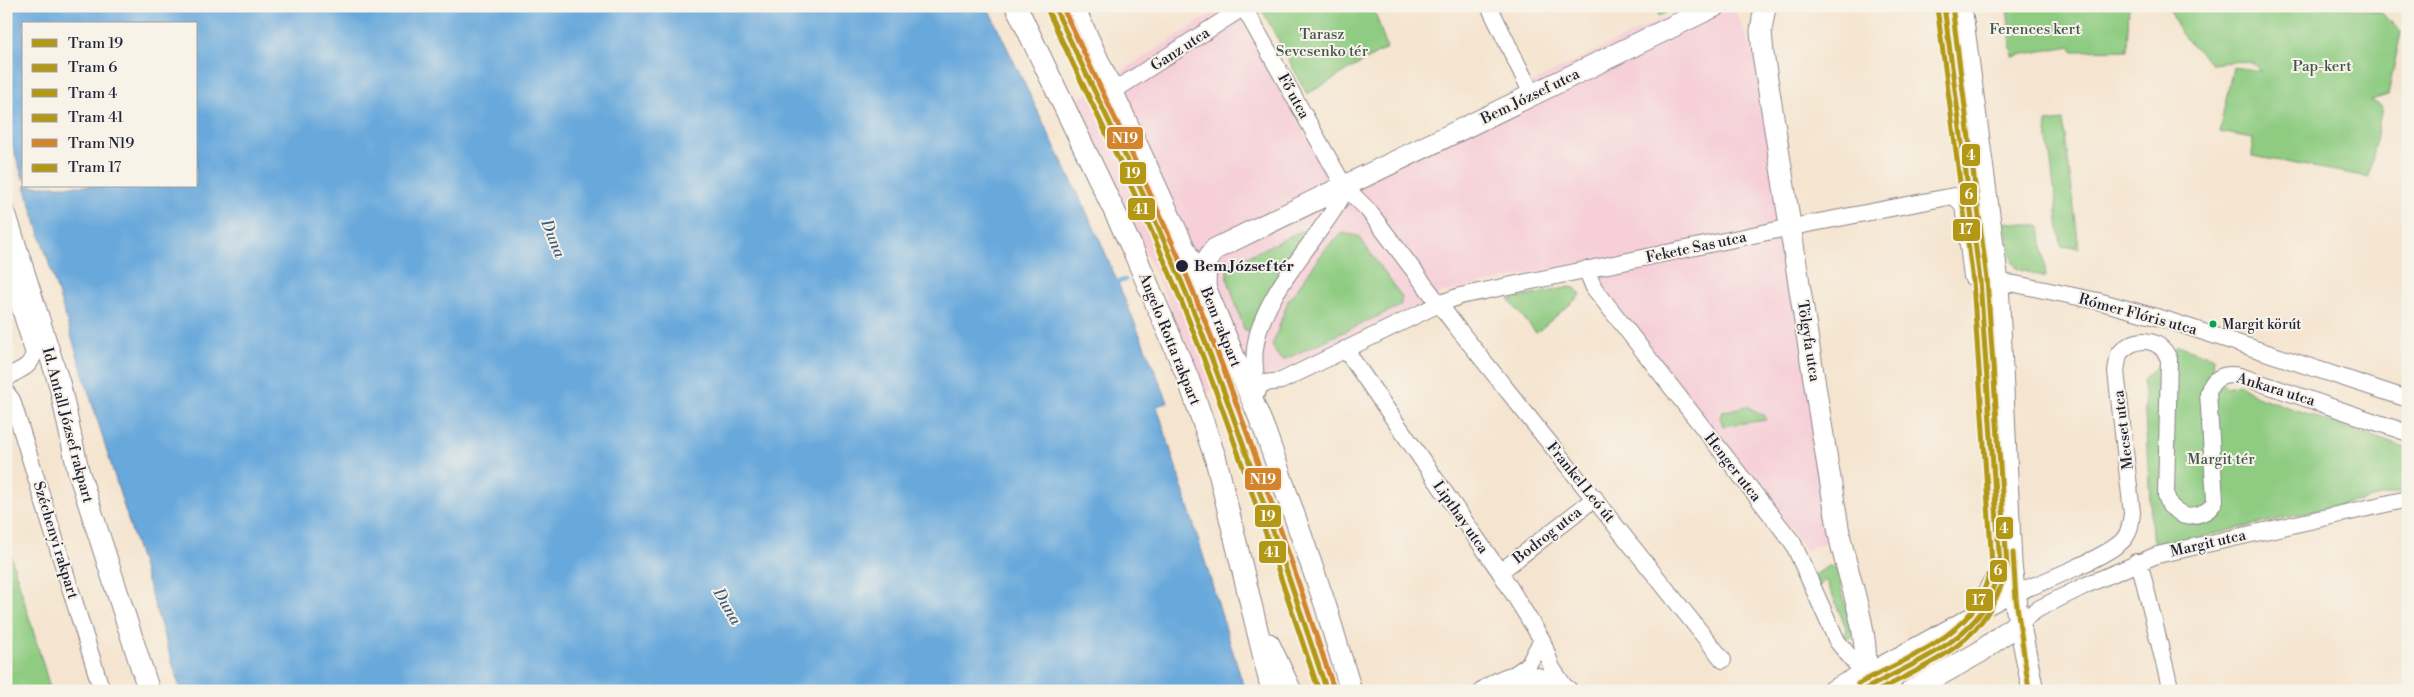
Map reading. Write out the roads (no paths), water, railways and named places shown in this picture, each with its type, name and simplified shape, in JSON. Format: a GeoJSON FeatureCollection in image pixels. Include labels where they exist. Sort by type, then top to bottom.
{"type":"FeatureCollection","features":[{"type":"Feature","properties":{"kind":"main road","name":"Angelo Rotta rakpart"},"geometry":{"type":"LineString","coordinates":[[1016,6],[1133,250],[1188,378],[1216,460],[1272,691]]}},
{"type":"Feature","properties":{"kind":"main road","name":"Bem József utca"},"geometry":{"type":"LineString","coordinates":[[1344,186],[1715,6]]}},
{"type":"Feature","properties":{"kind":"main road","name":"Tölgyfa utca"},"geometry":{"type":"LineString","coordinates":[[1766,6],[1762,31],[1763,54],[1842,549],[1865,643],[1867,660],[1864,674]]}},
{"type":"Feature","properties":{"kind":"main road"},"geometry":{"type":"LineString","coordinates":[[1961,6],[1989,281],[2011,564],[2034,691]]}},
{"type":"Feature","properties":{"kind":"main road"},"geometry":{"type":"LineString","coordinates":[[1205,287],[1206,261],[1214,249],[1344,186]]}},
{"type":"Feature","properties":{"kind":"main road","name":"Id. Antall József rakpart"},"geometry":{"type":"LineString","coordinates":[[6,216],[60,386],[78,470],[149,691]]}},
{"type":"Feature","properties":{"kind":"main road","name":"Bem rakpart"},"geometry":{"type":"LineString","coordinates":[[1205,287],[1265,431],[1325,604],[1351,691]]}},
{"type":"Feature","properties":{"kind":"main road"},"geometry":{"type":"LineString","coordinates":[[1911,691],[1980,652],[2021,621]]}},
{"type":"Feature","properties":{"kind":"main road"},"geometry":{"type":"LineString","coordinates":[[1255,623],[1273,649],[1291,691]]}},
{"type":"Feature","properties":{"kind":"main road"},"geometry":{"type":"LineString","coordinates":[[1833,691],[1864,674]]}},
{"type":"Feature","properties":{"kind":"main road"},"geometry":{"type":"LineString","coordinates":[[1485,691],[1509,678],[1528,677],[1548,682],[1567,691]]}},
{"type":"Feature","properties":{"kind":"street","name":"Bem rakpart"},"geometry":{"type":"LineString","coordinates":[[1076,6],[1205,287]]}},
{"type":"Feature","properties":{"kind":"street"},"geometry":{"type":"LineString","coordinates":[[1489,6],[1532,94]]}},
{"type":"Feature","properties":{"kind":"street","name":"Ganz utca"},"geometry":{"type":"LineString","coordinates":[[1115,90],[1244,7]]}},
{"type":"Feature","properties":{"kind":"street","name":"Fő utca"},"geometry":{"type":"LineString","coordinates":[[1244,7],[1344,186]]}},
{"type":"Feature","properties":{"kind":"street"},"geometry":{"type":"LineString","coordinates":[[1234,357],[1245,375],[1257,384],[1281,381],[1439,304],[1368,210],[1344,186],[1336,207],[1280,286],[1263,321],[1255,349],[1257,384]]}},
{"type":"Feature","properties":{"kind":"street","name":"Fekete Sas utca"},"geometry":{"type":"LineString","coordinates":[[1439,304],[1460,296],[1791,227],[1954,196],[1963,205],[1972,277],[1989,281]]}},
{"type":"Feature","properties":{"kind":"street","name":"Id. Antall József rakpart"},"geometry":{"type":"LineString","coordinates":[[6,264],[34,354],[27,367],[6,380]]}},
{"type":"Feature","properties":{"kind":"street","name":"Henger utca"},"geometry":{"type":"LineString","coordinates":[[1586,270],[1594,288],[1792,543],[1837,642],[1864,674]]}},
{"type":"Feature","properties":{"kind":"street"},"geometry":{"type":"LineString","coordinates":[[1979,612],[1988,586],[2000,565],[1989,281]]}},
{"type":"Feature","properties":{"kind":"street","name":"Rómer Flóris utca"},"geometry":{"type":"LineString","coordinates":[[1989,281],[2098,301],[2166,320],[2408,400]]}},
{"type":"Feature","properties":{"kind":"street","name":"Frankel Leó út"},"geometry":{"type":"LineString","coordinates":[[1439,304],[1723,660]]}},
{"type":"Feature","properties":{"kind":"street","name":"Mecset utca"},"geometry":{"type":"LineString","coordinates":[[2015,594],[2055,577],[2117,545],[2128,531],[2132,513],[2116,371],[2117,360],[2123,350],[2134,343],[2145,341],[2158,344]]}},
{"type":"Feature","properties":{"kind":"street","name":"Ankara utca"},"geometry":{"type":"LineString","coordinates":[[2158,344],[2168,355],[2171,365],[2166,499],[2170,506],[2180,514],[2190,516],[2203,513],[2210,508],[2215,500],[2208,393],[2212,383],[2222,376],[2240,376],[2408,433]]}},
{"type":"Feature","properties":{"kind":"street","name":"Lipthay utca"},"geometry":{"type":"LineString","coordinates":[[1345,349],[1500,572],[1542,640],[1552,668],[1567,691]]}},
{"type":"Feature","properties":{"kind":"street","name":"Bem rakpart"},"geometry":{"type":"LineString","coordinates":[[1257,384],[1265,431]]}},
{"type":"Feature","properties":{"kind":"street","name":"Széchenyi rakpart"},"geometry":{"type":"LineString","coordinates":[[6,392],[12,400],[102,691]]}},
{"type":"Feature","properties":{"kind":"street","name":"Bodrog utca"},"geometry":{"type":"LineString","coordinates":[[1500,572],[1595,498]]}},
{"type":"Feature","properties":{"kind":"street","name":"Margit utca"},"geometry":{"type":"LineString","coordinates":[[2021,621],[2038,609],[2136,562],[2185,548],[2408,499]]}},
{"type":"Feature","properties":{"kind":"street"},"geometry":{"type":"LineString","coordinates":[[2136,562],[2142,574],[2171,691]]}},
{"type":"Feature","properties":{"kind":"street"},"geometry":{"type":"LineString","coordinates":[[1864,674],[2015,594]]}},
{"type":"Feature","properties":{"kind":"street"},"geometry":{"type":"LineString","coordinates":[[1509,678],[1528,665],[1542,640]]}},
{"type":"Feature","properties":{"kind":"water","name":"Duna"},"geometry":{"type":"Polygon","coordinates":[[[6,6],[987,6],[1099,238],[1168,402],[1157,406],[1245,691],[181,691],[26,188],[198,188],[198,22],[22,22],[22,175],[6,126],[6,6]]]}},
{"type":"Feature","properties":{"kind":"waterway"},"geometry":{"type":"LineString","coordinates":[[1115,283],[1125,280]]}},
{"type":"Feature","properties":{"kind":"tram line","name":"19"},"geometry":{"type":"LineString","coordinates":[[1054,6],[1139,186],[1187,295],[1242,442],[1327,691]]}},
{"type":"Feature","properties":{"kind":"tram line","name":"N19"},"geometry":{"type":"LineString","coordinates":[[1062,6],[1146,183],[1193,291],[1249,439],[1334,689]]}},
{"type":"Feature","properties":{"kind":"tram line","name":"6"},"geometry":{"type":"LineString","coordinates":[[1862,691],[1925,658],[1968,628],[1986,604],[2000,565],[1980,280],[1944,6]]}},
{"type":"Feature","properties":{"kind":"tram line","name":"4"},"geometry":{"type":"LineString","coordinates":[[1878,691],[1942,656],[1975,630],[1999,592],[2007,566],[1987,279],[1952,6]]}},
{"type":"Feature","properties":{"kind":"tram line","name":"17"},"geometry":{"type":"LineString","coordinates":[[1858,684],[1920,652],[1962,622],[1980,600],[1992,564],[1973,281],[1937,7]]}},
{"type":"Feature","properties":{"kind":"tram line","name":"41"},"geometry":{"type":"LineString","coordinates":[[1047,9],[1132,189],[1180,298],[1235,444],[1319,691]]}},
{"type":"Feature","properties":{"kind":"tram line","name":"17"},"geometry":{"type":"LineString","coordinates":[[2013,553],[2016,599],[2029,690]]}},
{"type":"Feature","properties":{"kind":"place","name":"Bem József tér"},"geometry":{"type":"Point","coordinates":[1182,266]}},
{"type":"Feature","properties":{"kind":"place","name":"Margit körút"},"geometry":{"type":"Point","coordinates":[2213,324]}},
{"type":"Feature","properties":{"kind":"park label","name":"Ferences kert"},"geometry":{"type":"Point","coordinates":[2035,29]}},
{"type":"Feature","properties":{"kind":"park label","name":"Tarasz Sevcsenko tér"},"geometry":{"type":"Point","coordinates":[1322,42]}},
{"type":"Feature","properties":{"kind":"park label","name":"Pap-kert"},"geometry":{"type":"Point","coordinates":[2322,66]}},
{"type":"Feature","properties":{"kind":"park label","name":"Margit tér"},"geometry":{"type":"Point","coordinates":[2221,459]}}]}
